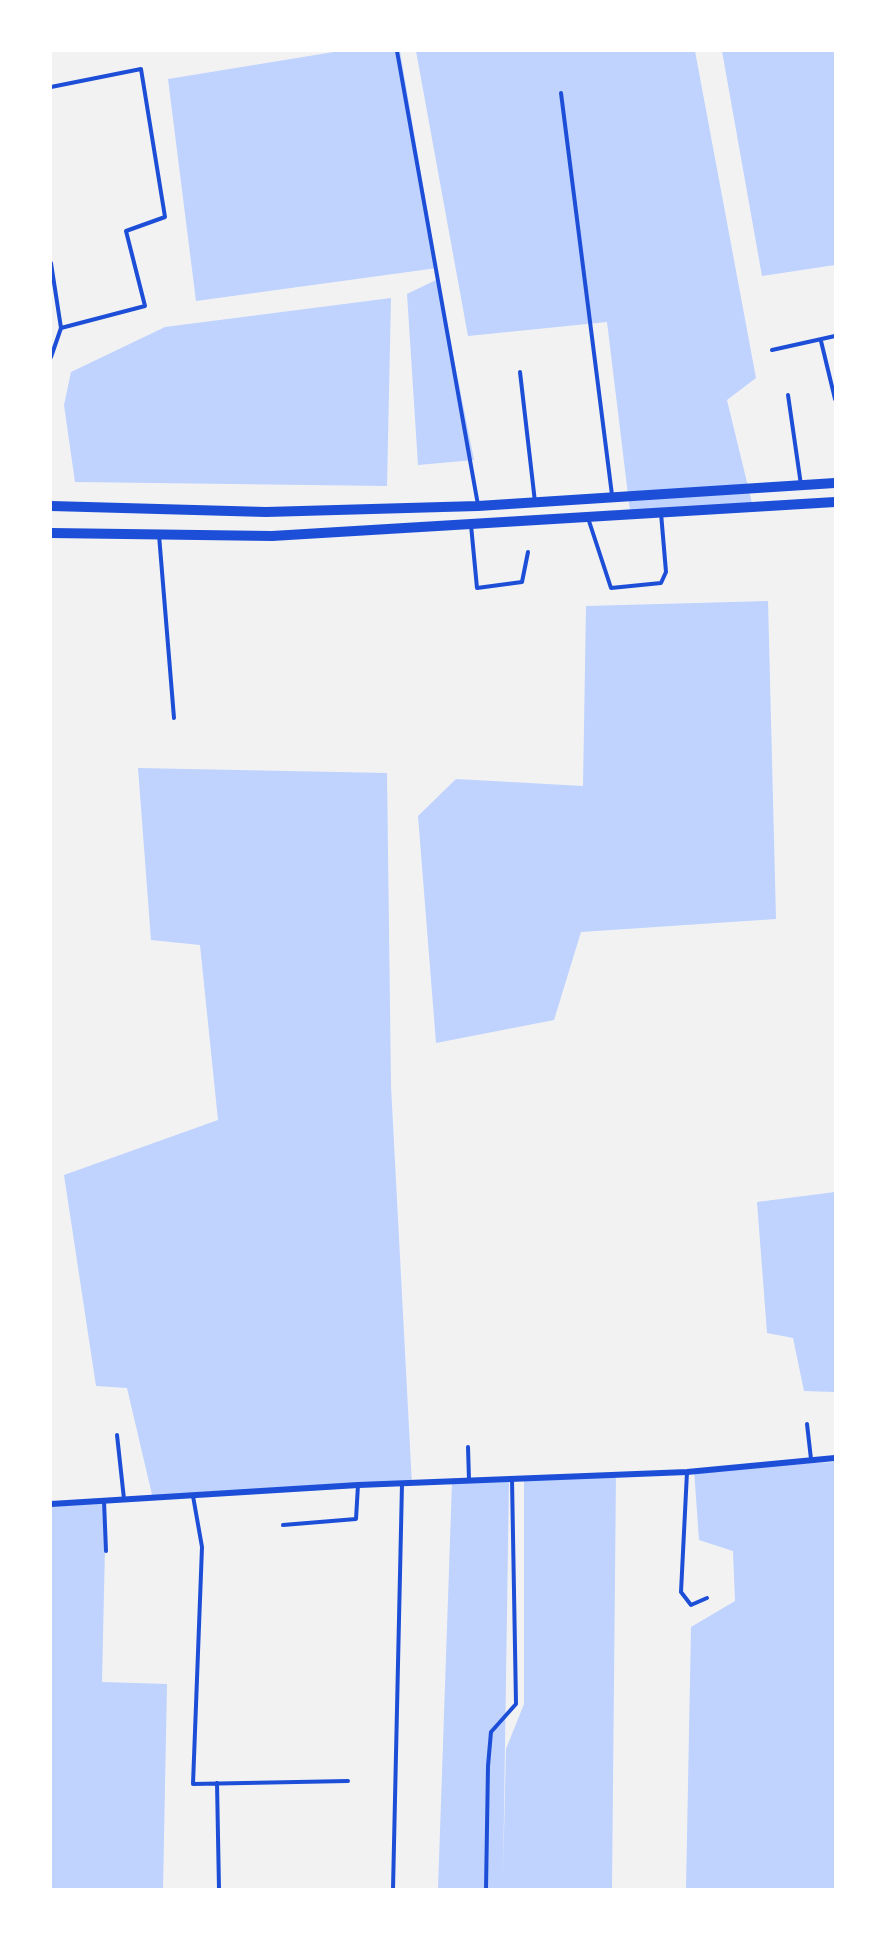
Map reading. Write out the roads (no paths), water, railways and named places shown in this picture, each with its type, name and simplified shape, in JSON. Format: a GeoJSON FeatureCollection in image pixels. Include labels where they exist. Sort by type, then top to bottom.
{"type":"FeatureCollection","features":[{"type":"Feature","properties":{"kind":"street"},"geometry":{"type":"LineString","coordinates":[[51,506],[266,512],[478,506],[835,483]]}},
{"type":"Feature","properties":{"kind":"street"},"geometry":{"type":"LineString","coordinates":[[51,533],[273,536],[835,502]]}},
{"type":"Feature","properties":{"kind":"street"},"geometry":{"type":"LineString","coordinates":[[51,1504],[358,1485],[687,1472],[835,1458]]}},
{"type":"Feature","properties":{"kind":"lane"},"geometry":{"type":"LineString","coordinates":[[397,51],[478,506]]}},
{"type":"Feature","properties":{"kind":"lane"},"geometry":{"type":"LineString","coordinates":[[51,87],[141,69],[165,217],[126,231],[145,306],[61,328]]}},
{"type":"Feature","properties":{"kind":"lane"},"geometry":{"type":"LineString","coordinates":[[561,93],[612,499]]}},
{"type":"Feature","properties":{"kind":"lane"},"geometry":{"type":"LineString","coordinates":[[51,263],[61,328],[51,357]]}},
{"type":"Feature","properties":{"kind":"lane"},"geometry":{"type":"LineString","coordinates":[[772,350],[821,341],[835,336]]}},
{"type":"Feature","properties":{"kind":"lane"},"geometry":{"type":"LineString","coordinates":[[821,341],[835,399]]}},
{"type":"Feature","properties":{"kind":"lane"},"geometry":{"type":"LineString","coordinates":[[520,372],[535,503]]}},
{"type":"Feature","properties":{"kind":"lane"},"geometry":{"type":"LineString","coordinates":[[789,394],[802,486]]}},
{"type":"Feature","properties":{"kind":"lane"},"geometry":{"type":"LineString","coordinates":[[588,517],[611,588],[661,583],[666,572],[661,513]]}},
{"type":"Feature","properties":{"kind":"lane"},"geometry":{"type":"LineString","coordinates":[[471,524],[477,588],[522,582],[528,552]]}},
{"type":"Feature","properties":{"kind":"lane"},"geometry":{"type":"LineString","coordinates":[[159,535],[174,718]]}},
{"type":"Feature","properties":{"kind":"lane"},"geometry":{"type":"LineString","coordinates":[[807,1424],[811,1459]]}},
{"type":"Feature","properties":{"kind":"lane"},"geometry":{"type":"LineString","coordinates":[[117,1435],[124,1500]]}},
{"type":"Feature","properties":{"kind":"lane"},"geometry":{"type":"LineString","coordinates":[[468,1447],[469,1481]]}},
{"type":"Feature","properties":{"kind":"lane"},"geometry":{"type":"LineString","coordinates":[[687,1472],[681,1592],[691,1605],[708,1598]]}},
{"type":"Feature","properties":{"kind":"lane"},"geometry":{"type":"LineString","coordinates":[[486,1889],[488,1766],[491,1732],[516,1704],[512,1479]]}},
{"type":"Feature","properties":{"kind":"lane"},"geometry":{"type":"LineString","coordinates":[[393,1889],[402,1484]]}},
{"type":"Feature","properties":{"kind":"lane"},"geometry":{"type":"LineString","coordinates":[[283,1525],[356,1519],[358,1485]]}},
{"type":"Feature","properties":{"kind":"lane"},"geometry":{"type":"LineString","coordinates":[[193,1496],[202,1547],[194,1784],[348,1780]]}},
{"type":"Feature","properties":{"kind":"lane"},"geometry":{"type":"LineString","coordinates":[[104,1501],[106,1551]]}},
{"type":"Feature","properties":{"kind":"lane"},"geometry":{"type":"LineString","coordinates":[[217,1783],[219,1889]]}},
{"type":"Feature","properties":{"kind":"water"},"geometry":{"type":"Polygon","coordinates":[[[340,51],[400,51],[437,268],[196,301],[168,79],[340,51]]]}},
{"type":"Feature","properties":{"kind":"water"},"geometry":{"type":"Polygon","coordinates":[[[416,51],[695,51],[756,378],[727,400],[752,503],[630,511],[607,322],[468,336],[416,51]]]}},
{"type":"Feature","properties":{"kind":"water"},"geometry":{"type":"Polygon","coordinates":[[[722,51],[835,51],[835,265],[762,276],[722,51]]]}},
{"type":"Feature","properties":{"kind":"water"},"geometry":{"type":"Polygon","coordinates":[[[438,279],[474,460],[418,465],[407,294],[438,279]]]}},
{"type":"Feature","properties":{"kind":"water"},"geometry":{"type":"Polygon","coordinates":[[[391,298],[387,486],[75,482],[64,405],[71,372],[165,327],[391,298]]]}},
{"type":"Feature","properties":{"kind":"water"},"geometry":{"type":"Polygon","coordinates":[[[768,601],[776,919],[581,932],[554,1020],[436,1043],[418,816],[456,779],[583,786],[586,606],[768,601]]]}},
{"type":"Feature","properties":{"kind":"water"},"geometry":{"type":"Polygon","coordinates":[[[138,768],[387,773],[391,1086],[412,1485],[153,1499],[127,1388],[96,1386],[64,1175],[218,1120],[200,945],[151,940],[138,768]]]}},
{"type":"Feature","properties":{"kind":"water"},"geometry":{"type":"Polygon","coordinates":[[[835,1192],[835,1392],[804,1391],[793,1338],[767,1333],[757,1202],[835,1192]]]}},
{"type":"Feature","properties":{"kind":"water"},"geometry":{"type":"Polygon","coordinates":[[[835,1462],[835,1889],[686,1889],[691,1627],[735,1601],[733,1551],[699,1540],[694,1469],[835,1462]]]}},
{"type":"Feature","properties":{"kind":"water"},"geometry":{"type":"Polygon","coordinates":[[[616,1473],[612,1889],[438,1889],[452,1482],[509,1479],[503,1877],[506,1749],[524,1704],[524,1478],[616,1473]]]}},
{"type":"Feature","properties":{"kind":"water"},"geometry":{"type":"Polygon","coordinates":[[[106,1502],[102,1682],[167,1684],[163,1889],[51,1889],[51,1506],[106,1502]]]}}]}
